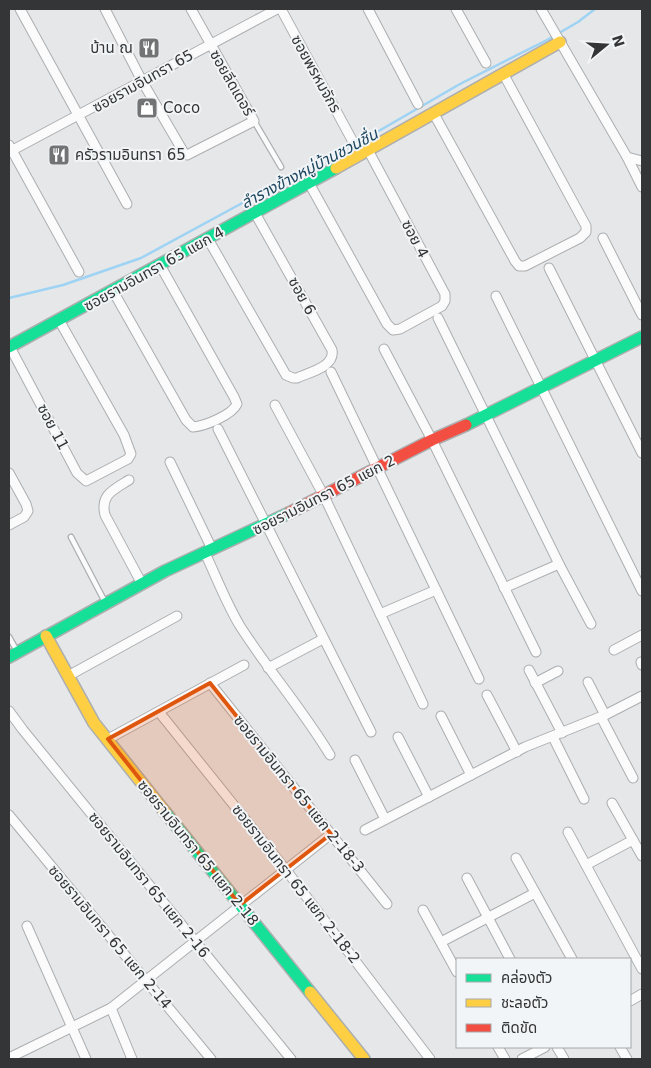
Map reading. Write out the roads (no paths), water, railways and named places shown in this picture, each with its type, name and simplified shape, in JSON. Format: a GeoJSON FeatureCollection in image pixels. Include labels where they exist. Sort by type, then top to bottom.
{"type":"FeatureCollection","features":[{"type":"Feature","properties":{"kind":"street"},"geometry":{"type":"LineString","coordinates":[[20,9],[127,204]]}},
{"type":"Feature","properties":{"kind":"street"},"geometry":{"type":"LineString","coordinates":[[104,9],[142,81],[186,155],[190,155],[254,121]]}},
{"type":"Feature","properties":{"kind":"street","name":"ซอยลีดเดอร์"},"geometry":{"type":"LineString","coordinates":[[191,9],[254,121]]}},
{"type":"Feature","properties":{"kind":"street","name":"ซอยรามอินทรา 65"},"geometry":{"type":"LineString","coordinates":[[10,149],[79,116],[277,9]]}},
{"type":"Feature","properties":{"kind":"street","name":"ซอยพรหมจักร"},"geometry":{"type":"LineString","coordinates":[[281,9],[352,140]]}},
{"type":"Feature","properties":{"kind":"street"},"geometry":{"type":"LineString","coordinates":[[368,9],[418,104]]}},
{"type":"Feature","properties":{"kind":"street"},"geometry":{"type":"LineString","coordinates":[[456,9],[486,64]]}},
{"type":"Feature","properties":{"kind":"street"},"geometry":{"type":"LineString","coordinates":[[541,9],[642,187]]}},
{"type":"Feature","properties":{"kind":"street","name":"ซอยรามอินทรา 65 แยก 4"},"geometry":{"type":"LineString","coordinates":[[9,347],[160,266],[504,75],[559,40]]}},
{"type":"Feature","properties":{"kind":"street"},"geometry":{"type":"LineString","coordinates":[[434,114],[519,266],[525,266],[580,238],[586,232],[586,226],[504,75]]}},
{"type":"Feature","properties":{"kind":"street"},"geometry":{"type":"LineString","coordinates":[[10,149],[79,272]]}},
{"type":"Feature","properties":{"kind":"street","name":"ซอย 4"},"geometry":{"type":"LineString","coordinates":[[309,182],[387,324],[393,330],[400,329],[442,306],[445,301],[445,294],[368,150]]}},
{"type":"Feature","properties":{"kind":"street"},"geometry":{"type":"LineString","coordinates":[[626,158],[642,159]]}},
{"type":"Feature","properties":{"kind":"street","name":"ซอย 6"},"geometry":{"type":"LineString","coordinates":[[208,239],[286,375],[293,378],[328,364],[332,360],[332,350],[255,213]]}},
{"type":"Feature","properties":{"kind":"street"},"geometry":{"type":"LineString","coordinates":[[603,238],[642,315]]}},
{"type":"Feature","properties":{"kind":"street"},"geometry":{"type":"LineString","coordinates":[[113,291],[186,420],[193,428],[217,424],[232,412],[237,404],[160,266]]}},
{"type":"Feature","properties":{"kind":"street"},"geometry":{"type":"LineString","coordinates":[[549,268],[642,454]]}},
{"type":"Feature","properties":{"kind":"street"},"geometry":{"type":"LineString","coordinates":[[496,296],[642,591]]}},
{"type":"Feature","properties":{"kind":"street"},"geometry":{"type":"LineString","coordinates":[[438,318],[559,564],[591,624]]}},
{"type":"Feature","properties":{"kind":"street","name":"ซอย 11"},"geometry":{"type":"LineString","coordinates":[[9,347],[80,478],[86,481],[128,460],[131,454],[129,446],[59,320]]}},
{"type":"Feature","properties":{"kind":"street","name":"ซอยรามอินทรา 65 แยก 2"},"geometry":{"type":"LineString","coordinates":[[13,655],[142,584],[266,525],[432,440],[487,415],[642,337]]}},
{"type":"Feature","properties":{"kind":"street"},"geometry":{"type":"LineString","coordinates":[[384,349],[432,440],[536,652]]}},
{"type":"Feature","properties":{"kind":"street"},"geometry":{"type":"LineString","coordinates":[[331,372],[480,679]]}},
{"type":"Feature","properties":{"kind":"street"},"geometry":{"type":"LineString","coordinates":[[275,405],[324,496],[423,704]]}},
{"type":"Feature","properties":{"kind":"street"},"geometry":{"type":"LineString","coordinates":[[217,424],[371,732]]}},
{"type":"Feature","properties":{"kind":"street"},"geometry":{"type":"LineString","coordinates":[[170,462],[238,623],[330,755]]}},
{"type":"Feature","properties":{"kind":"street"},"geometry":{"type":"LineString","coordinates":[[9,473],[28,511],[24,517],[9,525]]}},
{"type":"Feature","properties":{"kind":"street"},"geometry":{"type":"LineString","coordinates":[[129,480],[113,490],[105,499],[103,505],[105,515],[142,584]]}},
{"type":"Feature","properties":{"kind":"street"},"geometry":{"type":"LineString","coordinates":[[504,588],[559,564]]}},
{"type":"Feature","properties":{"kind":"street"},"geometry":{"type":"LineString","coordinates":[[380,614],[436,590]]}},
{"type":"Feature","properties":{"kind":"street"},"geometry":{"type":"LineString","coordinates":[[68,676],[177,616]]}},
{"type":"Feature","properties":{"kind":"street"},"geometry":{"type":"LineString","coordinates":[[614,650],[642,635]]}},
{"type":"Feature","properties":{"kind":"street","name":"ซอยรามอินทรา 65 แยก 2-18"},"geometry":{"type":"LineString","coordinates":[[46,636],[94,723],[364,1059]]}},
{"type":"Feature","properties":{"kind":"street"},"geometry":{"type":"LineString","coordinates":[[268,668],[324,639]]}},
{"type":"Feature","properties":{"kind":"street"},"geometry":{"type":"LineString","coordinates":[[108,739],[244,665]]}},
{"type":"Feature","properties":{"kind":"street"},"geometry":{"type":"LineString","coordinates":[[529,670],[584,799]]}},
{"type":"Feature","properties":{"kind":"street"},"geometry":{"type":"LineString","coordinates":[[535,683],[558,671]]}},
{"type":"Feature","properties":{"kind":"street"},"geometry":{"type":"LineString","coordinates":[[588,682],[633,778]]}},
{"type":"Feature","properties":{"kind":"street","name":"ซอยรามอินทรา 65 แยก 2-18-3"},"geometry":{"type":"LineString","coordinates":[[210,683],[387,904]]}},
{"type":"Feature","properties":{"kind":"street"},"geometry":{"type":"LineString","coordinates":[[487,695],[517,752]]}},
{"type":"Feature","properties":{"kind":"street"},"geometry":{"type":"LineString","coordinates":[[365,830],[517,752],[603,716],[642,696]]}},
{"type":"Feature","properties":{"kind":"street","name":"ซอยรามอินทรา 65 แยก 2-16"},"geometry":{"type":"LineString","coordinates":[[9,711],[291,1059]]}},
{"type":"Feature","properties":{"kind":"street","name":"ซอยรามอินทรา 65 แยก 2-18-2"},"geometry":{"type":"LineString","coordinates":[[159,712],[286,870],[430,1059]]}},
{"type":"Feature","properties":{"kind":"street"},"geometry":{"type":"LineString","coordinates":[[441,716],[471,775]]}},
{"type":"Feature","properties":{"kind":"street"},"geometry":{"type":"LineString","coordinates":[[398,737],[429,797]]}},
{"type":"Feature","properties":{"kind":"street"},"geometry":{"type":"LineString","coordinates":[[355,760],[385,819]]}},
{"type":"Feature","properties":{"kind":"street"},"geometry":{"type":"LineString","coordinates":[[612,803],[642,856]]}},
{"type":"Feature","properties":{"kind":"street","name":"ซอยรามอินทรา 65 แยก 2-14"},"geometry":{"type":"LineString","coordinates":[[9,816],[211,1059]]}},
{"type":"Feature","properties":{"kind":"street"},"geometry":{"type":"LineString","coordinates":[[568,832],[642,968]]}},
{"type":"Feature","properties":{"kind":"street"},"geometry":{"type":"LineString","coordinates":[[10,1057],[111,1008],[331,834]]}},
{"type":"Feature","properties":{"kind":"street"},"geometry":{"type":"LineString","coordinates":[[586,865],[633,840]]}},
{"type":"Feature","properties":{"kind":"street"},"geometry":{"type":"LineString","coordinates":[[516,858],[571,958]]}},
{"type":"Feature","properties":{"kind":"street"},"geometry":{"type":"LineString","coordinates":[[467,878],[509,958]]}},
{"type":"Feature","properties":{"kind":"street"},"geometry":{"type":"LineString","coordinates":[[441,942],[535,893]]}},
{"type":"Feature","properties":{"kind":"street"},"geometry":{"type":"LineString","coordinates":[[423,910],[456,970]]}},
{"type":"Feature","properties":{"kind":"street"},"geometry":{"type":"LineString","coordinates":[[27,926],[86,1059]]}},
{"type":"Feature","properties":{"kind":"street"},"geometry":{"type":"LineString","coordinates":[[631,1000],[642,994]]}},
{"type":"Feature","properties":{"kind":"street"},"geometry":{"type":"LineString","coordinates":[[111,1008],[132,1059]]}},
{"type":"Feature","properties":{"kind":"street"},"geometry":{"type":"LineString","coordinates":[[499,1048],[505,1059]]}},
{"type":"Feature","properties":{"kind":"street"},"geometry":{"type":"LineString","coordinates":[[522,1059],[543,1048]]}},
{"type":"Feature","properties":{"kind":"street"},"geometry":{"type":"LineString","coordinates":[[558,1048],[564,1059]]}},
{"type":"Feature","properties":{"kind":"street"},"geometry":{"type":"LineString","coordinates":[[621,1048],[627,1059]]}},
{"type":"Feature","properties":{"kind":"lane"},"geometry":{"type":"LineString","coordinates":[[254,121],[281,167]]}},
{"type":"Feature","properties":{"kind":"lane"},"geometry":{"type":"LineString","coordinates":[[72,537],[105,604]]}},
{"type":"Feature","properties":{"kind":"lane"},"geometry":{"type":"LineString","coordinates":[[9,637],[13,655]]}},
{"type":"Feature","properties":{"kind":"waterway","name":"ลำรางข้างหมู่บ้านชวนชื่น"},"geometry":{"type":"LineString","coordinates":[[9,298],[63,285],[141,258],[377,132],[460,84],[547,40],[578,22],[595,9]]}},
{"type":"Feature","properties":{"kind":"place","name":"บ้าน ณ"},"geometry":{"type":"Point","coordinates":[149,48]}},
{"type":"Feature","properties":{"kind":"place","name":"Coco"},"geometry":{"type":"Point","coordinates":[147,108]}},
{"type":"Feature","properties":{"kind":"place","name":"ครัวรามอินทรา 65"},"geometry":{"type":"Point","coordinates":[59,155]}}]}
